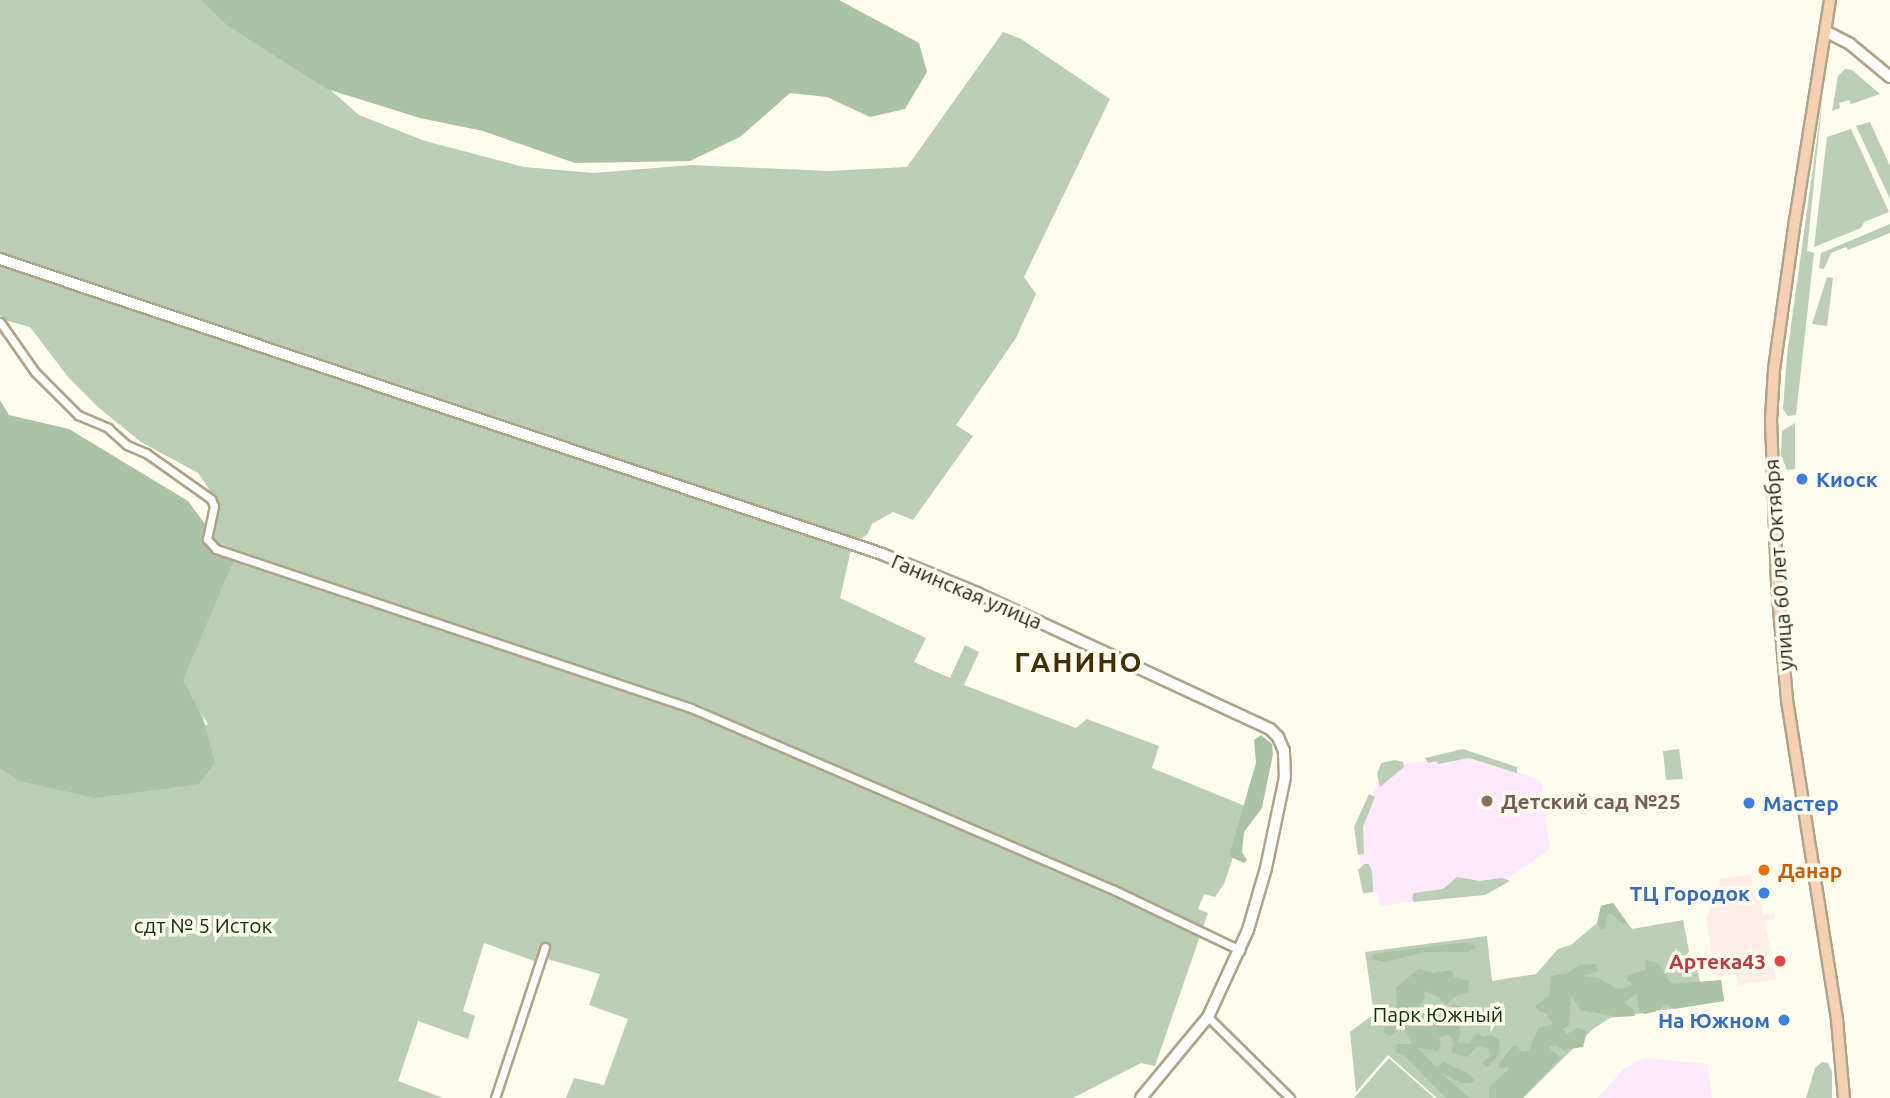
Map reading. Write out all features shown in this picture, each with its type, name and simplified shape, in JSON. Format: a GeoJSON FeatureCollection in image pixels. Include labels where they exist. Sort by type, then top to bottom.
{"type":"FeatureCollection","features":[{"type":"Feature","properties":{"kind":"main road","name":"улица 60 лет Октября"},"geometry":{"type":"LineString","coordinates":[[1830,0],[1774,370],[1771,478],[1787,701],[1837,1020],[1844,1098]]}},
{"type":"Feature","properties":{"kind":"street"},"geometry":{"type":"LineString","coordinates":[[1825,31],[1850,44],[1890,77]]}},
{"type":"Feature","properties":{"kind":"street","name":"Ганинская улица"},"geometry":{"type":"LineString","coordinates":[[0,258],[854,544],[976,593],[1270,729],[1279,737],[1284,751],[1285,777],[1261,892],[1240,950]]}},
{"type":"Feature","properties":{"kind":"street"},"geometry":{"type":"LineString","coordinates":[[0,322],[35,372],[78,415],[108,428],[127,445],[146,453],[211,499],[214,506],[207,539],[216,550],[691,708],[1114,890],[1240,950],[1208,1017],[1141,1098]]}},
{"type":"Feature","properties":{"kind":"street"},"geometry":{"type":"LineString","coordinates":[[495,1098],[545,947]]}},
{"type":"Feature","properties":{"kind":"street"},"geometry":{"type":"LineString","coordinates":[[1208,1017],[1290,1098]]}},
{"type":"Feature","properties":{"kind":"shaded area"},"geometry":{"type":"Polygon","coordinates":[[[1468,753],[1541,781],[1550,849],[1489,891],[1380,906],[1378,892],[1363,893],[1357,829],[1384,768],[1468,753]]]}},
{"type":"Feature","properties":{"kind":"shaded area"},"geometry":{"type":"Polygon","coordinates":[[[1751,874],[1753,888],[1761,897],[1763,915],[1774,913],[1775,919],[1764,921],[1772,955],[1753,956],[1754,970],[1774,964],[1776,979],[1738,985],[1736,974],[1716,977],[1706,918],[1720,888],[1719,879],[1751,874]]]}},
{"type":"Feature","properties":{"kind":"shaded area"},"geometry":{"type":"Polygon","coordinates":[[[1644,1058],[1707,1064],[1712,1098],[1597,1098],[1624,1069],[1644,1058]]]}},
{"type":"Feature","properties":{"kind":"green space","name":"сдт № 5 Исток"},"geometry":{"type":"Polygon","coordinates":[[[0,0],[228,0],[359,115],[425,141],[524,167],[594,173],[691,165],[829,171],[907,167],[1003,32],[1021,39],[1110,99],[1024,277],[1036,294],[1016,338],[956,425],[973,436],[913,520],[893,512],[872,524],[867,535],[851,550],[840,598],[926,638],[914,662],[950,678],[965,645],[979,652],[964,685],[1076,728],[1087,719],[1159,746],[1152,768],[1250,808],[1224,884],[1215,897],[1204,894],[1198,909],[1208,913],[1155,1066],[1141,1063],[1073,1098],[566,1098],[574,1078],[604,1085],[628,1019],[589,1005],[600,974],[540,957],[537,962],[484,943],[463,1011],[475,1016],[468,1039],[418,1021],[398,1081],[443,1098],[0,1098],[0,734],[188,738],[208,724],[143,628],[205,558],[217,501],[198,473],[141,442],[99,408],[68,377],[30,327],[4,320],[0,315],[0,0]]]}},
{"type":"Feature","properties":{"kind":"green space"},"geometry":{"type":"Polygon","coordinates":[[[201,0],[839,0],[919,43],[927,72],[905,109],[870,117],[827,97],[790,93],[740,137],[690,161],[575,163],[483,131],[420,118],[327,89],[228,26],[201,0]]]}},
{"type":"Feature","properties":{"kind":"green space"},"geometry":{"type":"Polygon","coordinates":[[[1845,69],[1852,70],[1880,94],[1851,104],[1849,100],[1839,103],[1840,108],[1832,111],[1838,76],[1845,69]]]}},
{"type":"Feature","properties":{"kind":"green space"},"geometry":{"type":"Polygon","coordinates":[[[1823,94],[1807,251],[1814,253],[1796,415],[1788,416],[1783,409],[1787,355],[1823,94]]]}},
{"type":"Feature","properties":{"kind":"green space"},"geometry":{"type":"Polygon","coordinates":[[[1870,122],[1890,166],[1890,199],[1856,126],[1870,122]]]}},
{"type":"Feature","properties":{"kind":"green space"},"geometry":{"type":"Polygon","coordinates":[[[1851,129],[1889,212],[1864,222],[1861,228],[1814,247],[1827,137],[1851,129]]]}},
{"type":"Feature","properties":{"kind":"green space"},"geometry":{"type":"Polygon","coordinates":[[[1890,224],[1890,233],[1848,250],[1846,247],[1831,253],[1824,269],[1819,268],[1821,253],[1890,224]]]}},
{"type":"Feature","properties":{"kind":"green space"},"geometry":{"type":"Polygon","coordinates":[[[1827,277],[1833,278],[1827,326],[1812,324],[1827,277]]]}},
{"type":"Feature","properties":{"kind":"green space"},"geometry":{"type":"Polygon","coordinates":[[[0,400],[9,415],[69,429],[188,501],[233,562],[183,680],[203,718],[215,763],[199,784],[95,798],[20,781],[0,768],[0,400]]]}},
{"type":"Feature","properties":{"kind":"green space"},"geometry":{"type":"Polygon","coordinates":[[[1795,423],[1795,469],[1787,470],[1781,455],[1782,431],[1795,423]]]}},
{"type":"Feature","properties":{"kind":"green space"},"geometry":{"type":"Polygon","coordinates":[[[1261,735],[1272,744],[1273,754],[1262,808],[1244,832],[1242,852],[1247,860],[1244,863],[1231,857],[1230,852],[1256,763],[1254,740],[1261,735]]]}},
{"type":"Feature","properties":{"kind":"green space"},"geometry":{"type":"Polygon","coordinates":[[[1463,749],[1517,767],[1517,773],[1469,758],[1438,764],[1437,761],[1428,763],[1425,758],[1463,749]]]}},
{"type":"Feature","properties":{"kind":"green space"},"geometry":{"type":"Polygon","coordinates":[[[1679,749],[1683,779],[1666,780],[1663,751],[1679,749]]]}},
{"type":"Feature","properties":{"kind":"green space"},"geometry":{"type":"Polygon","coordinates":[[[1395,760],[1403,762],[1404,767],[1380,787],[1377,774],[1381,763],[1395,760]]]}},
{"type":"Feature","properties":{"kind":"green space"},"geometry":{"type":"Polygon","coordinates":[[[1369,794],[1375,797],[1363,827],[1364,854],[1358,855],[1354,827],[1369,794]]]}},
{"type":"Feature","properties":{"kind":"green space"},"geometry":{"type":"Polygon","coordinates":[[[1364,864],[1369,864],[1372,871],[1373,892],[1363,893],[1358,870],[1364,864]]]}},
{"type":"Feature","properties":{"kind":"green space"},"geometry":{"type":"Polygon","coordinates":[[[1457,877],[1480,881],[1502,878],[1510,881],[1485,895],[1414,902],[1414,893],[1443,889],[1457,877]]]}},
{"type":"Feature","properties":{"kind":"green space","name":"Парк Южный"},"geometry":{"type":"Polygon","coordinates":[[[1613,903],[1632,929],[1683,920],[1689,951],[1683,961],[1698,971],[1700,983],[1721,980],[1724,1001],[1610,1018],[1593,1029],[1523,1098],[1437,1098],[1388,1055],[1356,1092],[1350,1032],[1374,1014],[1365,952],[1487,936],[1492,981],[1536,974],[1558,949],[1571,945],[1598,922],[1601,906],[1613,903]]]}},
{"type":"Feature","properties":{"kind":"green space"},"geometry":{"type":"Polygon","coordinates":[[[1613,903],[1627,923],[1623,924],[1611,913],[1607,915],[1605,928],[1600,930],[1597,923],[1601,906],[1613,903]]]}},
{"type":"Feature","properties":{"kind":"green space"},"geometry":{"type":"Polygon","coordinates":[[[1471,943],[1476,947],[1469,952],[1424,952],[1385,962],[1371,959],[1374,954],[1471,943]]]}},
{"type":"Feature","properties":{"kind":"green space"},"geometry":{"type":"Polygon","coordinates":[[[1645,959],[1659,964],[1671,984],[1721,980],[1724,1001],[1674,1009],[1666,1004],[1658,1011],[1645,1014],[1639,1012],[1637,993],[1624,1003],[1633,1009],[1635,1016],[1618,1017],[1580,1010],[1571,995],[1569,1025],[1563,1029],[1567,1034],[1578,1028],[1587,1031],[1583,1047],[1563,1050],[1550,1046],[1551,1050],[1561,1057],[1523,1098],[1489,1098],[1489,1087],[1509,1069],[1508,1066],[1501,1069],[1498,1066],[1509,1050],[1515,1045],[1522,1052],[1529,1050],[1538,1028],[1553,1024],[1546,1013],[1538,1011],[1535,1006],[1549,996],[1551,976],[1568,973],[1580,965],[1595,964],[1599,971],[1582,976],[1598,978],[1618,989],[1624,988],[1633,985],[1627,980],[1628,975],[1646,970],[1645,959]]]}},
{"type":"Feature","properties":{"kind":"green space"},"geometry":{"type":"Polygon","coordinates":[[[1419,969],[1433,973],[1452,970],[1454,977],[1469,981],[1468,993],[1457,995],[1446,1005],[1439,997],[1424,991],[1425,998],[1419,1006],[1422,1011],[1433,1012],[1440,1022],[1448,1023],[1451,1022],[1448,1012],[1453,1004],[1470,1009],[1466,1021],[1459,1026],[1461,1033],[1457,1042],[1470,1044],[1478,1034],[1484,1037],[1492,1035],[1500,1040],[1499,1054],[1488,1067],[1482,1063],[1491,1056],[1489,1049],[1477,1046],[1468,1057],[1451,1053],[1454,1043],[1449,1034],[1439,1038],[1441,1046],[1438,1051],[1418,1048],[1436,1067],[1444,1062],[1471,1075],[1474,1080],[1472,1083],[1461,1083],[1441,1073],[1469,1098],[1446,1098],[1406,1057],[1395,1052],[1397,1044],[1412,1044],[1403,1027],[1390,1036],[1384,1033],[1384,1027],[1391,1025],[1397,1011],[1396,987],[1419,969]]]}},
{"type":"Feature","properties":{"kind":"green space"},"geometry":{"type":"Polygon","coordinates":[[[1389,1058],[1432,1096],[1434,1098],[1354,1098],[1389,1058]]]}},
{"type":"Feature","properties":{"kind":"green space"},"geometry":{"type":"Polygon","coordinates":[[[1822,1062],[1828,1063],[1832,1072],[1832,1098],[1806,1098],[1815,1068],[1822,1062]]]}},
{"type":"Feature","properties":{"kind":"place","name":"Киоск"},"geometry":{"type":"Point","coordinates":[1802,479]}},
{"type":"Feature","properties":{"kind":"place","name":"Детский сад №25"},"geometry":{"type":"Point","coordinates":[1487,801]}},
{"type":"Feature","properties":{"kind":"place","name":"Мастер"},"geometry":{"type":"Point","coordinates":[1749,803]}},
{"type":"Feature","properties":{"kind":"place","name":"Данар"},"geometry":{"type":"Point","coordinates":[1764,870]}},
{"type":"Feature","properties":{"kind":"place","name":"ТЦ Городок"},"geometry":{"type":"Point","coordinates":[1764,893]}},
{"type":"Feature","properties":{"kind":"place","name":"Артека43"},"geometry":{"type":"Point","coordinates":[1780,961]}},
{"type":"Feature","properties":{"kind":"place","name":"На Южном"},"geometry":{"type":"Point","coordinates":[1784,1020]}},
{"type":"Feature","properties":{"kind":"district","name":"ГАНИНО"},"geometry":{"type":"Point","coordinates":[1079,662]}}]}
